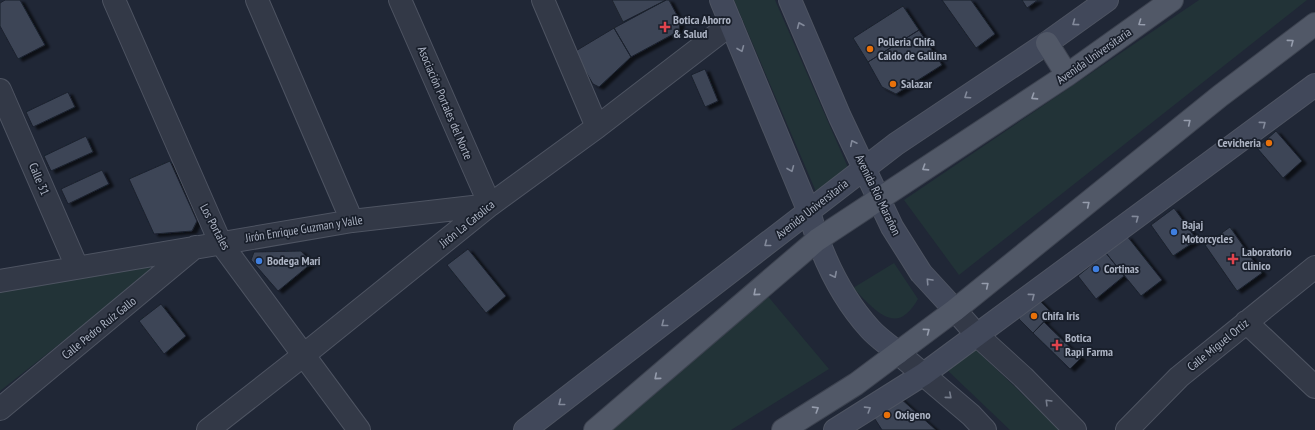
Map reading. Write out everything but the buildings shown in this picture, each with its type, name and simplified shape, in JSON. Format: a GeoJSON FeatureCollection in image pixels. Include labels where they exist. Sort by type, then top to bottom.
{"type":"FeatureCollection","features":[{"type":"Feature","properties":{"kind":"main road"},"geometry":{"type":"LineString","coordinates":[[721,0],[808,212],[817,240],[847,300],[871,329],[898,353]]}},
{"type":"Feature","properties":{"kind":"main road","name":"Avenida Río Marañon"},"geometry":{"type":"LineString","coordinates":[[790,0],[840,117],[892,227],[921,273],[955,310]]}},
{"type":"Feature","properties":{"kind":"main road","name":"Avenida Universitaria"},"geometry":{"type":"LineString","coordinates":[[526,430],[896,144],[1047,43],[1106,0]]}},
{"type":"Feature","properties":{"kind":"main road","name":"Avenida Universitaria"},"geometry":{"type":"LineString","coordinates":[[595,430],[817,240],[1067,75],[1172,0]]}},
{"type":"Feature","properties":{"kind":"main road"},"geometry":{"type":"LineString","coordinates":[[783,430],[856,384],[955,310],[1220,96],[1315,24]]}},
{"type":"Feature","properties":{"kind":"main road"},"geometry":{"type":"LineString","coordinates":[[1047,43],[1067,75]]}},
{"type":"Feature","properties":{"kind":"main road"},"geometry":{"type":"LineString","coordinates":[[835,430],[924,374],[978,336],[1315,85]]}},
{"type":"Feature","properties":{"kind":"street","name":"Los Portales"},"geometry":{"type":"LineString","coordinates":[[114,0],[220,242],[359,430]]}},
{"type":"Feature","properties":{"kind":"street"},"geometry":{"type":"LineString","coordinates":[[257,0],[352,221]]}},
{"type":"Feature","properties":{"kind":"street","name":"Asociación Portales del Norte"},"geometry":{"type":"LineString","coordinates":[[400,0],[490,205]]}},
{"type":"Feature","properties":{"kind":"street"},"geometry":{"type":"LineString","coordinates":[[543,0],[597,126]]}},
{"type":"Feature","properties":{"kind":"street","name":"Jirón La Catolica"},"geometry":{"type":"LineString","coordinates":[[208,430],[490,205],[731,24]]}},
{"type":"Feature","properties":{"kind":"street","name":"Calle 31"},"geometry":{"type":"LineString","coordinates":[[0,90],[77,267]]}},
{"type":"Feature","properties":{"kind":"street","name":"Jirón Enrique Guzman y Valle"},"geometry":{"type":"LineString","coordinates":[[0,281],[196,246],[352,221],[490,205]]}},
{"type":"Feature","properties":{"kind":"street","name":"Calle Pedro Ruíz Gallo"},"geometry":{"type":"LineString","coordinates":[[0,408],[196,246]]}},
{"type":"Feature","properties":{"kind":"street","name":"Calle Miguel Ortiz"},"geometry":{"type":"LineString","coordinates":[[1127,430],[1179,377],[1315,266]]}},
{"type":"Feature","properties":{"kind":"street","name":"Avenida Río Marañon"},"geometry":{"type":"LineString","coordinates":[[955,310],[978,336],[1023,377],[1075,430]]}},
{"type":"Feature","properties":{"kind":"street"},"geometry":{"type":"LineString","coordinates":[[1246,322],[1315,388]]}},
{"type":"Feature","properties":{"kind":"street"},"geometry":{"type":"LineString","coordinates":[[898,353],[924,374],[985,430]]}},
{"type":"Feature","properties":{"kind":"shaded area"},"geometry":{"type":"Polygon","coordinates":[[[734,0],[775,0],[856,186],[823,208],[734,0]]]}},
{"type":"Feature","properties":{"kind":"shaded area"},"geometry":{"type":"Polygon","coordinates":[[[1199,0],[1307,0],[959,275],[904,200],[1199,0]]]}},
{"type":"Feature","properties":{"kind":"shaded area"},"geometry":{"type":"Polygon","coordinates":[[[894,263],[918,299],[906,314],[899,318],[884,316],[870,305],[853,288],[894,263]]]}},
{"type":"Feature","properties":{"kind":"shaded area"},"geometry":{"type":"Polygon","coordinates":[[[148,265],[152,271],[0,391],[0,290],[148,265]]]}},
{"type":"Feature","properties":{"kind":"shaded area"},"geometry":{"type":"Polygon","coordinates":[[[766,294],[829,369],[731,430],[610,430],[766,294]]]}},
{"type":"Feature","properties":{"kind":"shaded area"},"geometry":{"type":"Polygon","coordinates":[[[970,344],[1060,430],[1010,430],[944,367],[970,344]]]}},
{"type":"Feature","properties":{"kind":"place","name":"Botica Ahorro & Salud"},"geometry":{"type":"Point","coordinates":[665,27]}},
{"type":"Feature","properties":{"kind":"place","name":"Polleria Chifa Caldo de Gallina"},"geometry":{"type":"Point","coordinates":[870,49]}},
{"type":"Feature","properties":{"kind":"place","name":"Salazar"},"geometry":{"type":"Point","coordinates":[893,84]}},
{"type":"Feature","properties":{"kind":"place","name":"Cevicheria"},"geometry":{"type":"Point","coordinates":[1269,143]}},
{"type":"Feature","properties":{"kind":"place","name":"Bajaj Motorcycles"},"geometry":{"type":"Point","coordinates":[1174,232]}},
{"type":"Feature","properties":{"kind":"place","name":"Laboratorio Clinico"},"geometry":{"type":"Point","coordinates":[1233,259]}},
{"type":"Feature","properties":{"kind":"place","name":"Bodega Mari"},"geometry":{"type":"Point","coordinates":[259,261]}},
{"type":"Feature","properties":{"kind":"place","name":"Cortinas"},"geometry":{"type":"Point","coordinates":[1096,269]}},
{"type":"Feature","properties":{"kind":"place","name":"Chifa Iris"},"geometry":{"type":"Point","coordinates":[1034,316]}},
{"type":"Feature","properties":{"kind":"place","name":"Botica Rapi Farma"},"geometry":{"type":"Point","coordinates":[1057,345]}},
{"type":"Feature","properties":{"kind":"place","name":"Oxigeno"},"geometry":{"type":"Point","coordinates":[887,415]}}]}
